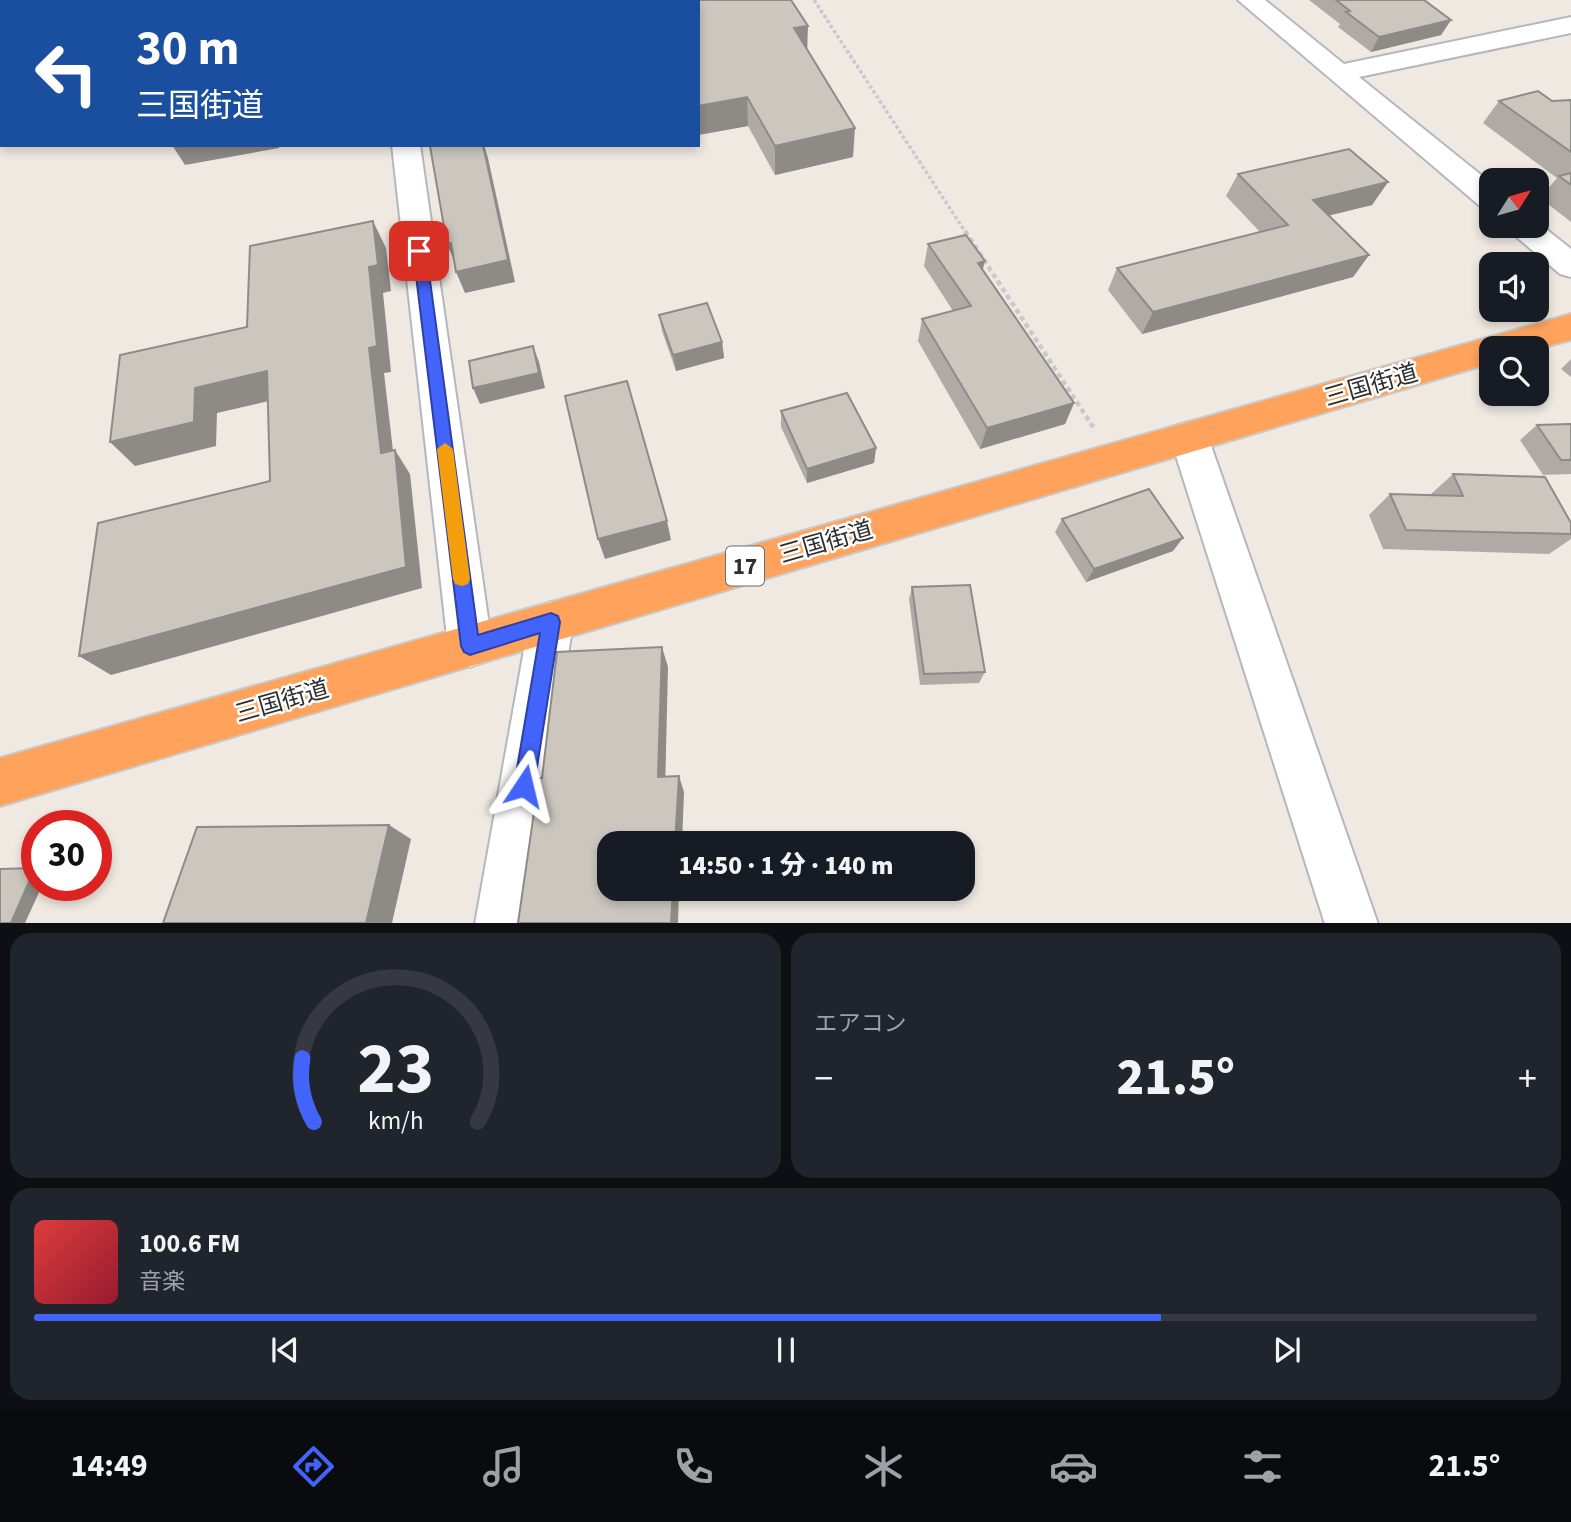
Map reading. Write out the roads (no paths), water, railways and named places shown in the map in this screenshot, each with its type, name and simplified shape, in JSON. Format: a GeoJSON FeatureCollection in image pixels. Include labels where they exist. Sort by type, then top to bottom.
{"type":"FeatureCollection","features":[{"type":"Feature","properties":{"kind":"highway"},"geometry":{"type":"LineString","coordinates":[[1539,336],[1571,327]]}},
{"type":"Feature","properties":{"kind":"highway","name":"三国街道"},"geometry":{"type":"LineString","coordinates":[[0,782],[1479,353]]}},
{"type":"Feature","properties":{"kind":"street"},"geometry":{"type":"LineString","coordinates":[[1250,0],[1479,189]]}},
{"type":"Feature","properties":{"kind":"street"},"geometry":{"type":"LineString","coordinates":[[1338,73],[1571,25]]}},
{"type":"Feature","properties":{"kind":"street"},"geometry":{"type":"LineString","coordinates":[[406,147],[470,646]]}},
{"type":"Feature","properties":{"kind":"street"},"geometry":{"type":"LineString","coordinates":[[1538,238],[1571,265]]}},
{"type":"Feature","properties":{"kind":"street"},"geometry":{"type":"LineString","coordinates":[[1189,437],[1352,923]]}},
{"type":"Feature","properties":{"kind":"street"},"geometry":{"type":"LineString","coordinates":[[500,923],[551,622]]}}]}
